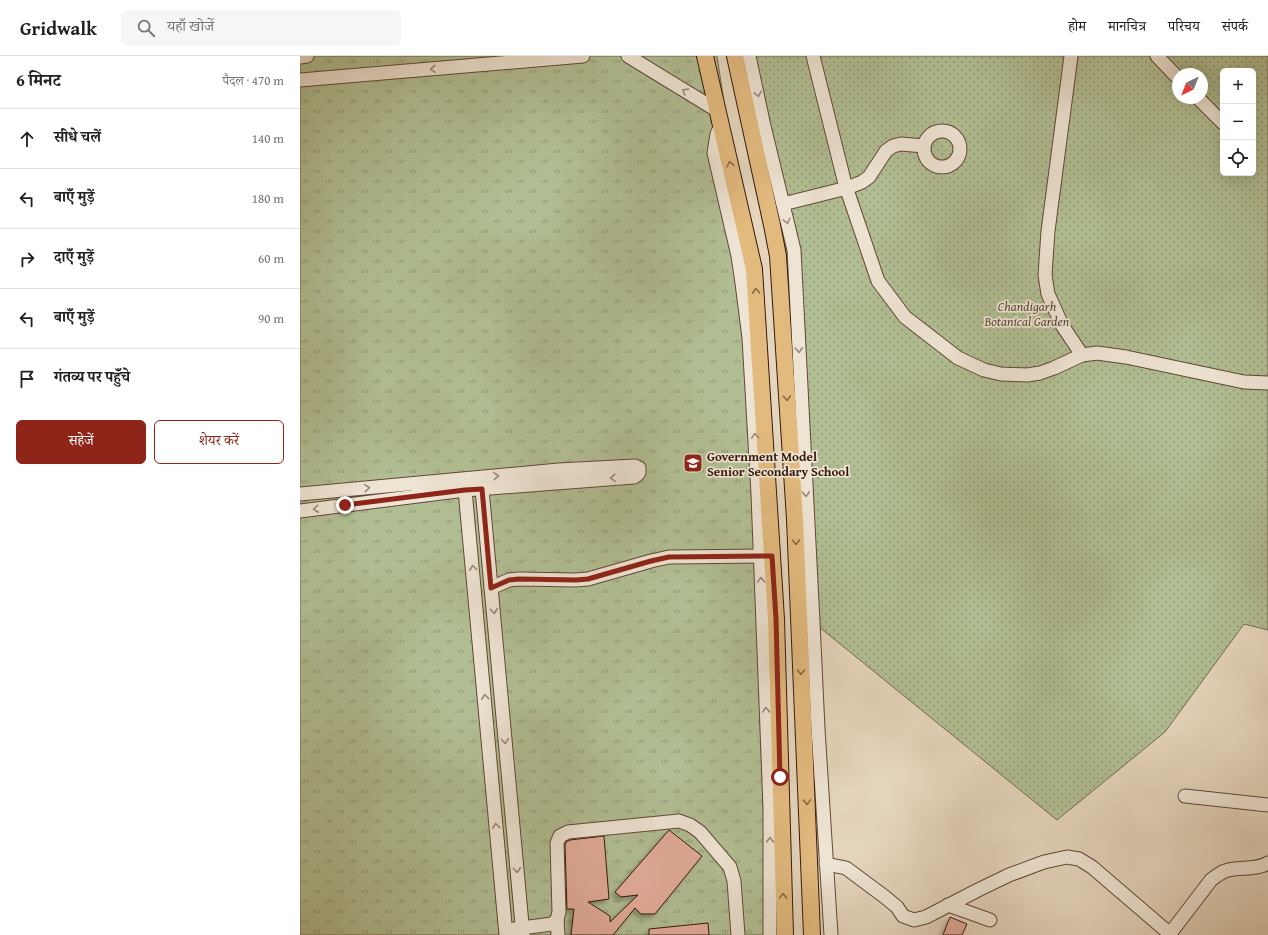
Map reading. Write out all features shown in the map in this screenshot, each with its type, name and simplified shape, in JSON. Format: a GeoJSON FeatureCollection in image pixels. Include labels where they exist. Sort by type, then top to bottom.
{"type":"FeatureCollection","features":[{"type":"Feature","properties":{"kind":"main road"},"geometry":{"type":"LineString","coordinates":[[705,56],[754,269],[766,556],[776,619],[785,935]]}},
{"type":"Feature","properties":{"kind":"main road"},"geometry":{"type":"LineString","coordinates":[[735,56],[778,256],[795,527],[812,935]]}},
{"type":"Feature","properties":{"kind":"street"},"geometry":{"type":"LineString","coordinates":[[300,57],[307,56]]}},
{"type":"Feature","properties":{"kind":"street"},"geometry":{"type":"LineString","coordinates":[[300,80],[583,56]]}},
{"type":"Feature","properties":{"kind":"street"},"geometry":{"type":"LineString","coordinates":[[628,56],[719,118]]}},
{"type":"Feature","properties":{"kind":"street"},"geometry":{"type":"LineString","coordinates":[[749,56],[764,126],[794,250],[814,622],[817,721],[831,935]]}},
{"type":"Feature","properties":{"kind":"street"},"geometry":{"type":"LineString","coordinates":[[812,56],[847,188],[878,281],[905,317],[958,358],[1001,374],[1027,375],[1040,373],[1054,368],[1082,355],[1097,353],[1126,357],[1244,382],[1268,383]]}},
{"type":"Feature","properties":{"kind":"street"},"geometry":{"type":"LineString","coordinates":[[1071,56],[1048,231],[1045,275],[1048,294],[1062,325],[1082,355]]}},
{"type":"Feature","properties":{"kind":"street"},"geometry":{"type":"LineString","coordinates":[[1157,56],[1172,72]]}},
{"type":"Feature","properties":{"kind":"street"},"geometry":{"type":"LineString","coordinates":[[1204,104],[1220,120]]}},
{"type":"Feature","properties":{"kind":"street"},"geometry":{"type":"LineString","coordinates":[[783,204],[847,188],[862,182],[869,177],[886,151],[893,146],[901,144],[924,146]]}},
{"type":"Feature","properties":{"kind":"street"},"geometry":{"type":"LineString","coordinates":[[300,494],[559,470],[635,466],[639,468],[638,474],[634,477],[465,490],[300,511]]}},
{"type":"Feature","properties":{"kind":"street"},"geometry":{"type":"LineString","coordinates":[[482,489],[523,932]]}},
{"type":"Feature","properties":{"kind":"street"},"geometry":{"type":"LineString","coordinates":[[465,490],[506,933],[523,932],[552,924],[557,920]]}},
{"type":"Feature","properties":{"kind":"street"},"geometry":{"type":"LineString","coordinates":[[491,588],[509,580],[519,579],[588,579],[669,557],[766,556],[770,808],[770,935]]}},
{"type":"Feature","properties":{"kind":"street"},"geometry":{"type":"LineString","coordinates":[[1185,796],[1268,806]]}},
{"type":"Feature","properties":{"kind":"street"},"geometry":{"type":"LineString","coordinates":[[558,935],[557,920],[559,912],[557,843],[558,839],[563,834],[568,832],[679,821],[690,825],[700,832],[730,867],[734,881],[738,935]]}},
{"type":"Feature","properties":{"kind":"street"},"geometry":{"type":"LineString","coordinates":[[826,864],[846,868],[885,896],[903,916],[914,920],[926,917],[1009,875],[1044,862],[1067,857],[1079,859],[1092,867],[1169,934],[1211,880],[1218,874],[1226,871],[1266,864]]}},
{"type":"Feature","properties":{"kind":"street"},"geometry":{"type":"LineString","coordinates":[[948,906],[990,920]]}},
{"type":"Feature","properties":{"kind":"green space"},"geometry":{"type":"Polygon","coordinates":[[[300,56],[717,56],[742,221],[768,935],[300,935],[300,56]]]}},
{"type":"Feature","properties":{"kind":"green space","name":"Chandigarh Botanical Garden"},"geometry":{"type":"Polygon","coordinates":[[[749,56],[1268,56],[1268,630],[1244,624],[1165,732],[1057,820],[813,622],[771,156],[749,56]]]}},
{"type":"Feature","properties":{"kind":"building"},"geometry":{"type":"Polygon","coordinates":[[[669,830],[702,856],[655,914],[641,914],[635,908],[613,935],[571,935],[574,909],[567,909],[566,842],[570,840],[604,836],[609,899],[588,902],[610,916],[610,922],[638,895],[621,897],[615,892],[669,830]]]}},
{"type":"Feature","properties":{"kind":"building"},"geometry":{"type":"Polygon","coordinates":[[[950,917],[967,924],[962,935],[943,935],[950,917]]]}},
{"type":"Feature","properties":{"kind":"building"},"geometry":{"type":"Polygon","coordinates":[[[708,923],[709,935],[649,935],[649,929],[708,923]]]}},
{"type":"Feature","properties":{"kind":"place","name":"Government Model Senior Secondary School"},"geometry":{"type":"Point","coordinates":[693,463]}},
{"type":"Feature","properties":{"kind":"route"},"geometry":{"type":"LineString","coordinates":[[345,505],[482,489],[491,588],[509,580],[527,578],[588,579],[669,557],[772,556],[776,619],[780,777]]}}]}
